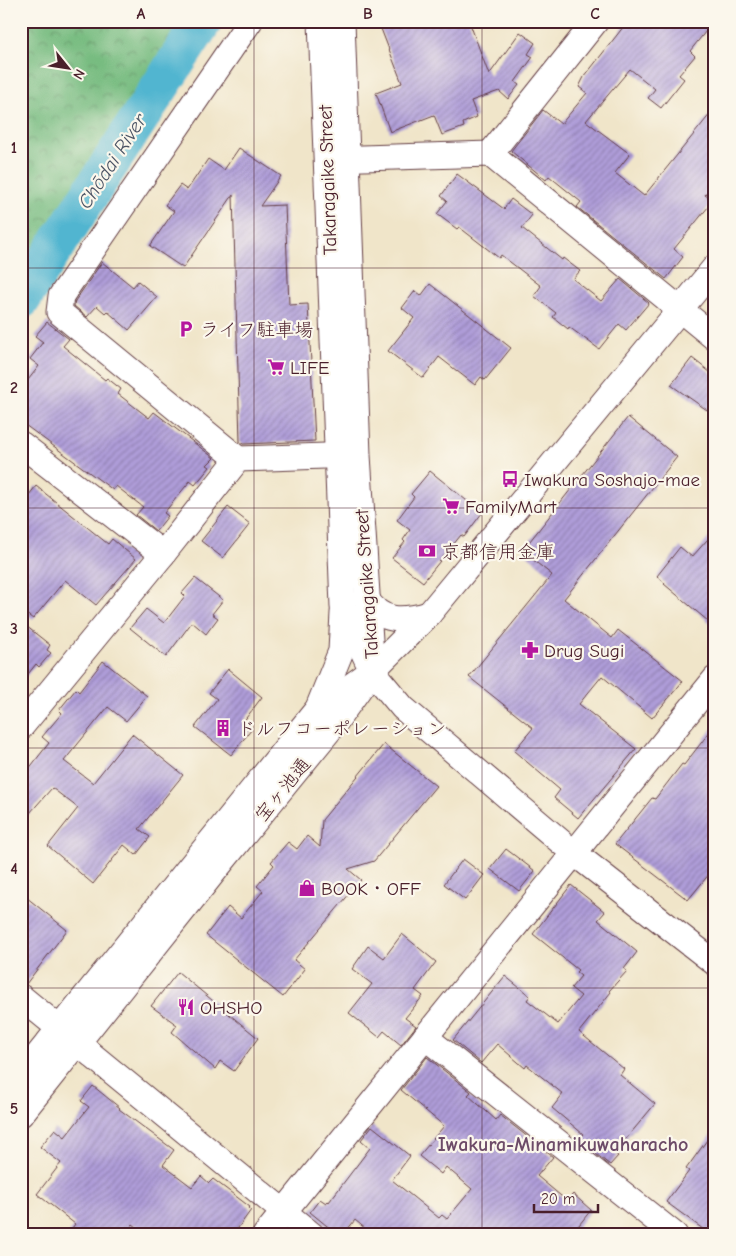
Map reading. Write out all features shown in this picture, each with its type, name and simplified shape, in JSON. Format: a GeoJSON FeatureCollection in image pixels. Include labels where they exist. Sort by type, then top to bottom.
{"type":"FeatureCollection","features":[{"type":"Feature","properties":{"kind":"street"},"geometry":{"type":"LineString","coordinates":[[250,21],[61,296],[59,312],[238,459],[347,455]]}},
{"type":"Feature","properties":{"kind":"street","name":"Takaragaike Street"},"geometry":{"type":"LineString","coordinates":[[321,21],[337,158]]}},
{"type":"Feature","properties":{"kind":"street","name":"Takaragaike Street"},"geometry":{"type":"LineString","coordinates":[[342,21],[337,158],[347,455],[343,607],[372,671]]}},
{"type":"Feature","properties":{"kind":"street"},"geometry":{"type":"LineString","coordinates":[[490,154],[596,21]]}},
{"type":"Feature","properties":{"kind":"street"},"geometry":{"type":"LineString","coordinates":[[337,158],[490,154],[715,338]]}},
{"type":"Feature","properties":{"kind":"street"},"geometry":{"type":"LineString","coordinates":[[715,267],[429,614],[372,671],[403,708],[574,853],[715,963]]}},
{"type":"Feature","properties":{"kind":"street"},"geometry":{"type":"LineString","coordinates":[[21,444],[163,554]]}},
{"type":"Feature","properties":{"kind":"street","name":"Takaragaike Street"},"geometry":{"type":"LineString","coordinates":[[347,455],[366,598],[372,671]]}},
{"type":"Feature","properties":{"kind":"street"},"geometry":{"type":"LineString","coordinates":[[21,727],[238,459]]}},
{"type":"Feature","properties":{"kind":"street"},"geometry":{"type":"LineString","coordinates":[[366,598],[371,606],[382,615],[395,620],[410,619],[429,614]]}},
{"type":"Feature","properties":{"kind":"street"},"geometry":{"type":"LineString","coordinates":[[318,708],[341,651],[343,607]]}},
{"type":"Feature","properties":{"kind":"street","name":"宝ヶ池通"},"geometry":{"type":"LineString","coordinates":[[21,1076],[318,708],[372,671]]}},
{"type":"Feature","properties":{"kind":"street","name":"宝ヶ池通"},"geometry":{"type":"LineString","coordinates":[[21,1114],[332,727],[372,671]]}},
{"type":"Feature","properties":{"kind":"street"},"geometry":{"type":"LineString","coordinates":[[264,1235],[715,679]]}},
{"type":"Feature","properties":{"kind":"street"},"geometry":{"type":"LineString","coordinates":[[21,996],[312,1235]]}},
{"type":"Feature","properties":{"kind":"street"},"geometry":{"type":"LineString","coordinates":[[425,1037],[675,1235]]}},
{"type":"Feature","properties":{"kind":"green space"},"geometry":{"type":"Polygon","coordinates":[[[21,21],[188,21],[108,146],[66,207],[21,266],[21,21]]]}},
{"type":"Feature","properties":{"kind":"building"},"geometry":{"type":"Polygon","coordinates":[[[378,21],[469,21],[489,75],[520,32],[535,43],[528,54],[533,57],[515,82],[519,85],[508,99],[499,91],[471,101],[477,117],[463,123],[464,127],[442,135],[434,115],[390,132],[376,93],[402,83],[378,21]]]}},
{"type":"Feature","properties":{"kind":"building"},"geometry":{"type":"Polygon","coordinates":[[[628,21],[714,21],[690,51],[695,56],[679,75],[684,79],[661,108],[648,98],[655,89],[630,69],[586,121],[630,154],[615,173],[644,196],[715,108],[715,182],[705,195],[713,201],[674,249],[683,257],[666,279],[577,207],[581,202],[549,176],[546,180],[511,151],[543,110],[561,124],[587,93],[579,87],[584,77],[628,21]]]}},
{"type":"Feature","properties":{"kind":"building"},"geometry":{"type":"Polygon","coordinates":[[[239,148],[281,176],[260,206],[285,205],[289,305],[308,304],[315,441],[243,444],[240,442],[233,195],[183,268],[150,246],[174,211],[165,205],[180,185],[187,190],[208,159],[224,170],[239,148]]]}},
{"type":"Feature","properties":{"kind":"building"},"geometry":{"type":"Polygon","coordinates":[[[457,174],[504,209],[511,199],[532,215],[522,228],[562,260],[563,258],[580,271],[573,279],[601,301],[620,279],[649,303],[626,330],[619,324],[599,349],[569,327],[568,329],[553,317],[556,313],[534,296],[541,286],[501,255],[499,258],[459,227],[457,229],[437,214],[447,201],[441,196],[457,174]]]}},
{"type":"Feature","properties":{"kind":"building"},"geometry":{"type":"Polygon","coordinates":[[[102,262],[133,287],[138,281],[157,297],[129,330],[107,311],[105,313],[97,306],[87,317],[74,306],[75,301],[102,262]]]}},
{"type":"Feature","properties":{"kind":"building"},"geometry":{"type":"Polygon","coordinates":[[[430,284],[511,348],[485,380],[481,377],[475,385],[439,357],[423,378],[388,351],[414,318],[402,308],[415,291],[421,296],[430,284]]]}},
{"type":"Feature","properties":{"kind":"building"},"geometry":{"type":"Polygon","coordinates":[[[47,322],[69,339],[63,346],[105,380],[107,378],[121,389],[118,394],[149,418],[154,412],[214,458],[207,465],[210,467],[195,485],[190,481],[164,513],[168,516],[156,531],[136,515],[143,507],[116,486],[113,490],[21,422],[21,389],[39,366],[30,359],[43,342],[35,336],[47,322]]]}},
{"type":"Feature","properties":{"kind":"building"},"geometry":{"type":"Polygon","coordinates":[[[692,358],[715,376],[715,400],[707,410],[671,385],[692,358]]]}},
{"type":"Feature","properties":{"kind":"building"},"geometry":{"type":"Polygon","coordinates":[[[628,417],[677,457],[564,599],[612,638],[618,630],[683,681],[652,718],[602,676],[579,704],[636,749],[578,818],[554,798],[560,790],[514,751],[533,728],[469,677],[552,575],[522,551],[628,417]]]}},
{"type":"Feature","properties":{"kind":"building"},"geometry":{"type":"Polygon","coordinates":[[[430,471],[482,513],[464,537],[461,535],[423,582],[392,558],[405,542],[403,540],[410,530],[397,520],[414,497],[411,494],[430,471]]]}},
{"type":"Feature","properties":{"kind":"building"},"geometry":{"type":"Polygon","coordinates":[[[36,486],[108,544],[112,539],[136,559],[96,605],[65,580],[33,619],[21,610],[21,505],[36,486]]]}},
{"type":"Feature","properties":{"kind":"building"},"geometry":{"type":"Polygon","coordinates":[[[228,507],[250,524],[223,558],[201,541],[228,507]]]}},
{"type":"Feature","properties":{"kind":"building"},"geometry":{"type":"Polygon","coordinates":[[[715,531],[715,627],[657,576],[680,547],[692,557],[715,531]]]}},
{"type":"Feature","properties":{"kind":"building"},"geometry":{"type":"Polygon","coordinates":[[[195,578],[223,600],[212,614],[218,618],[206,634],[192,622],[166,657],[130,628],[146,609],[164,623],[185,596],[182,593],[195,578]]]}},
{"type":"Feature","properties":{"kind":"building"},"geometry":{"type":"Polygon","coordinates":[[[21,622],[50,645],[47,650],[51,653],[39,667],[36,664],[21,683],[21,622]]]}},
{"type":"Feature","properties":{"kind":"building"},"geometry":{"type":"Polygon","coordinates":[[[103,661],[147,696],[126,721],[108,707],[64,761],[93,783],[132,734],[183,775],[139,829],[150,837],[136,855],[124,845],[93,884],[48,846],[78,808],[52,788],[21,823],[21,779],[49,743],[42,737],[62,713],[59,710],[76,689],[79,692],[103,661]]]}},
{"type":"Feature","properties":{"kind":"building"},"geometry":{"type":"Polygon","coordinates":[[[228,669],[262,697],[243,722],[252,729],[231,755],[195,727],[217,699],[209,693],[228,669]]]}},
{"type":"Feature","properties":{"kind":"building"},"geometry":{"type":"Polygon","coordinates":[[[715,725],[715,867],[688,900],[615,844],[652,798],[655,799],[682,764],[684,765],[715,725]]]}},
{"type":"Feature","properties":{"kind":"building"},"geometry":{"type":"Polygon","coordinates":[[[384,744],[436,786],[374,861],[348,869],[361,880],[294,960],[305,969],[283,997],[206,935],[228,907],[241,918],[263,891],[257,886],[274,865],[271,862],[288,842],[297,849],[307,836],[320,847],[322,820],[384,744]]]}},
{"type":"Feature","properties":{"kind":"building"},"geometry":{"type":"Polygon","coordinates":[[[506,849],[535,871],[519,891],[490,869],[506,849]]]}},
{"type":"Feature","properties":{"kind":"building"},"geometry":{"type":"Polygon","coordinates":[[[463,859],[484,875],[465,900],[444,884],[463,859]]]}},
{"type":"Feature","properties":{"kind":"building"},"geometry":{"type":"Polygon","coordinates":[[[571,885],[605,912],[598,920],[637,952],[624,969],[627,971],[609,991],[611,992],[579,1032],[624,1069],[620,1075],[655,1104],[620,1146],[615,1154],[618,1156],[610,1165],[578,1140],[583,1134],[552,1108],[563,1094],[527,1065],[525,1068],[497,1044],[481,1063],[453,1040],[505,976],[530,996],[527,1000],[558,1024],[581,996],[571,988],[581,976],[576,972],[578,970],[533,934],[571,885]]]}},
{"type":"Feature","properties":{"kind":"building"},"geometry":{"type":"Polygon","coordinates":[[[21,893],[67,930],[26,984],[21,983],[21,893]]]}},
{"type":"Feature","properties":{"kind":"building"},"geometry":{"type":"Polygon","coordinates":[[[402,934],[436,962],[415,990],[423,996],[405,1018],[416,1026],[401,1045],[384,1031],[379,1037],[349,1013],[372,984],[352,969],[368,946],[384,958],[402,934]]]}},
{"type":"Feature","properties":{"kind":"building"},"geometry":{"type":"Polygon","coordinates":[[[178,972],[258,1038],[234,1071],[220,1061],[215,1069],[172,1032],[177,1025],[151,1006],[178,972]]]}},
{"type":"Feature","properties":{"kind":"building"},"geometry":{"type":"Polygon","coordinates":[[[427,1057],[471,1092],[468,1095],[496,1120],[500,1115],[553,1157],[537,1176],[567,1201],[573,1194],[591,1210],[571,1235],[373,1235],[355,1220],[343,1235],[338,1235],[310,1212],[320,1199],[326,1203],[329,1202],[370,1148],[361,1140],[372,1126],[410,1156],[392,1180],[439,1218],[442,1215],[447,1219],[472,1189],[446,1167],[441,1174],[419,1156],[444,1126],[401,1090],[427,1057]]]}},
{"type":"Feature","properties":{"kind":"building"},"geometry":{"type":"Polygon","coordinates":[[[93,1086],[119,1109],[174,1150],[163,1165],[192,1187],[201,1176],[209,1183],[213,1179],[250,1207],[251,1210],[233,1235],[147,1235],[133,1224],[125,1235],[67,1235],[75,1224],[37,1194],[61,1163],[40,1147],[55,1129],[65,1137],[89,1107],[81,1101],[93,1086]]]}},
{"type":"Feature","properties":{"kind":"building"},"geometry":{"type":"Polygon","coordinates":[[[715,1129],[715,1235],[711,1235],[666,1202],[689,1171],[686,1169],[715,1129]]]}},
{"type":"Feature","properties":{"kind":"waterway","name":"Chōdai River"},"geometry":{"type":"LineString","coordinates":[[21,300],[203,21]]}},
{"type":"Feature","properties":{"kind":"place","name":"ライフ駐車場"},"geometry":{"type":"Point","coordinates":[186,329]}},
{"type":"Feature","properties":{"kind":"place","name":"LIFE"},"geometry":{"type":"Point","coordinates":[276,367]}},
{"type":"Feature","properties":{"kind":"place","name":"Iwakura Soshajo-mae"},"geometry":{"type":"Point","coordinates":[510,479]}},
{"type":"Feature","properties":{"kind":"place","name":"FamilyMart"},"geometry":{"type":"Point","coordinates":[451,506]}},
{"type":"Feature","properties":{"kind":"place","name":"京都信用金庫"},"geometry":{"type":"Point","coordinates":[427,551]}},
{"type":"Feature","properties":{"kind":"place","name":"Drug Sugi"},"geometry":{"type":"Point","coordinates":[530,650]}},
{"type":"Feature","properties":{"kind":"place","name":"ドルフコーポレーション"},"geometry":{"type":"Point","coordinates":[223,728]}},
{"type":"Feature","properties":{"kind":"place","name":"BOOK・OFF"},"geometry":{"type":"Point","coordinates":[307,888]}},
{"type":"Feature","properties":{"kind":"place","name":"OHSHO"},"geometry":{"type":"Point","coordinates":[186,1007]}},
{"type":"Feature","properties":{"kind":"district","name":"Iwakura-Minamikuwaharacho"},"geometry":{"type":"Point","coordinates":[563,1144]}}]}
